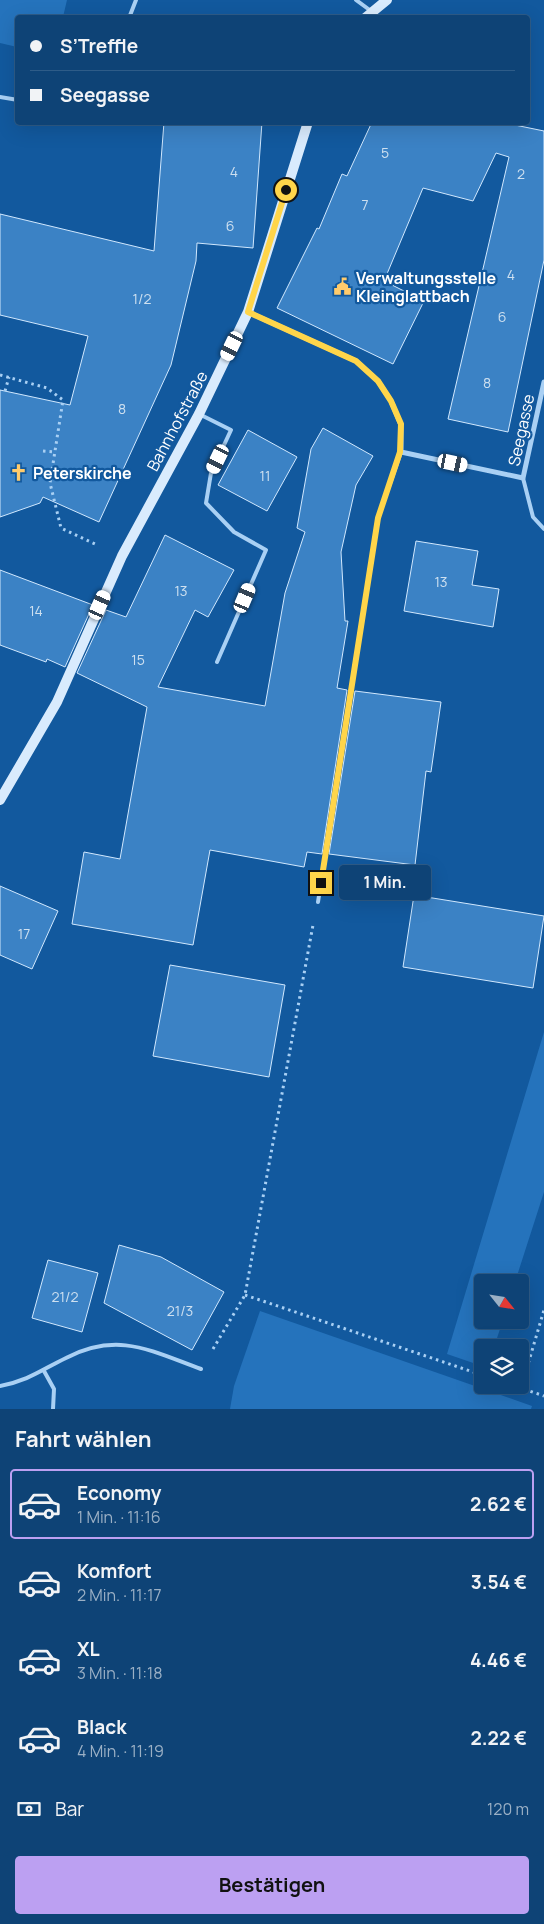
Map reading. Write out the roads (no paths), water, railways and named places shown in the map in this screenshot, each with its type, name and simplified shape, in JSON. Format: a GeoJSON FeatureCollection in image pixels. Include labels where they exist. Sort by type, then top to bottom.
{"type":"FeatureCollection","features":[{"type":"Feature","properties":{"kind":"main road"},"geometry":{"type":"LineString","coordinates":[[368,14],[386,0]]}},
{"type":"Feature","properties":{"kind":"main road","name":"Bahnhofstraße"},"geometry":{"type":"LineString","coordinates":[[0,800],[57,702],[122,556],[199,414],[248,312],[307,125]]}},
{"type":"Feature","properties":{"kind":"street"},"geometry":{"type":"LineString","coordinates":[[248,312],[356,361],[378,381],[391,401],[401,424],[400,452]]}},
{"type":"Feature","properties":{"kind":"street","name":"Seegasse"},"geometry":{"type":"LineString","coordinates":[[400,452],[523,478],[544,382]]}},
{"type":"Feature","properties":{"kind":"lane"},"geometry":{"type":"LineString","coordinates":[[130,15],[136,0]]}},
{"type":"Feature","properties":{"kind":"lane"},"geometry":{"type":"LineString","coordinates":[[356,0],[368,14]]}},
{"type":"Feature","properties":{"kind":"lane"},"geometry":{"type":"LineString","coordinates":[[0,97],[15,100]]}},
{"type":"Feature","properties":{"kind":"lane"},"geometry":{"type":"LineString","coordinates":[[199,414],[231,430],[211,473],[206,503],[234,532],[266,550],[217,662]]}},
{"type":"Feature","properties":{"kind":"lane"},"geometry":{"type":"LineString","coordinates":[[318,902],[378,518],[400,452]]}},
{"type":"Feature","properties":{"kind":"lane"},"geometry":{"type":"LineString","coordinates":[[523,478],[533,517],[544,529]]}},
{"type":"Feature","properties":{"kind":"lane"},"geometry":{"type":"LineString","coordinates":[[0,1386],[27,1379],[77,1352],[94,1346],[116,1344],[136,1346],[201,1369]]}},
{"type":"Feature","properties":{"kind":"lane"},"geometry":{"type":"LineString","coordinates":[[44,1371],[54,1389],[53,1409]]}},
{"type":"Feature","properties":{"kind":"place","name":"Verwaltungsstelle Kleinglattbach"},"geometry":{"type":"Point","coordinates":[342,287]}},
{"type":"Feature","properties":{"kind":"place","name":"Peterskirche"},"geometry":{"type":"Point","coordinates":[19,473]}}]}
